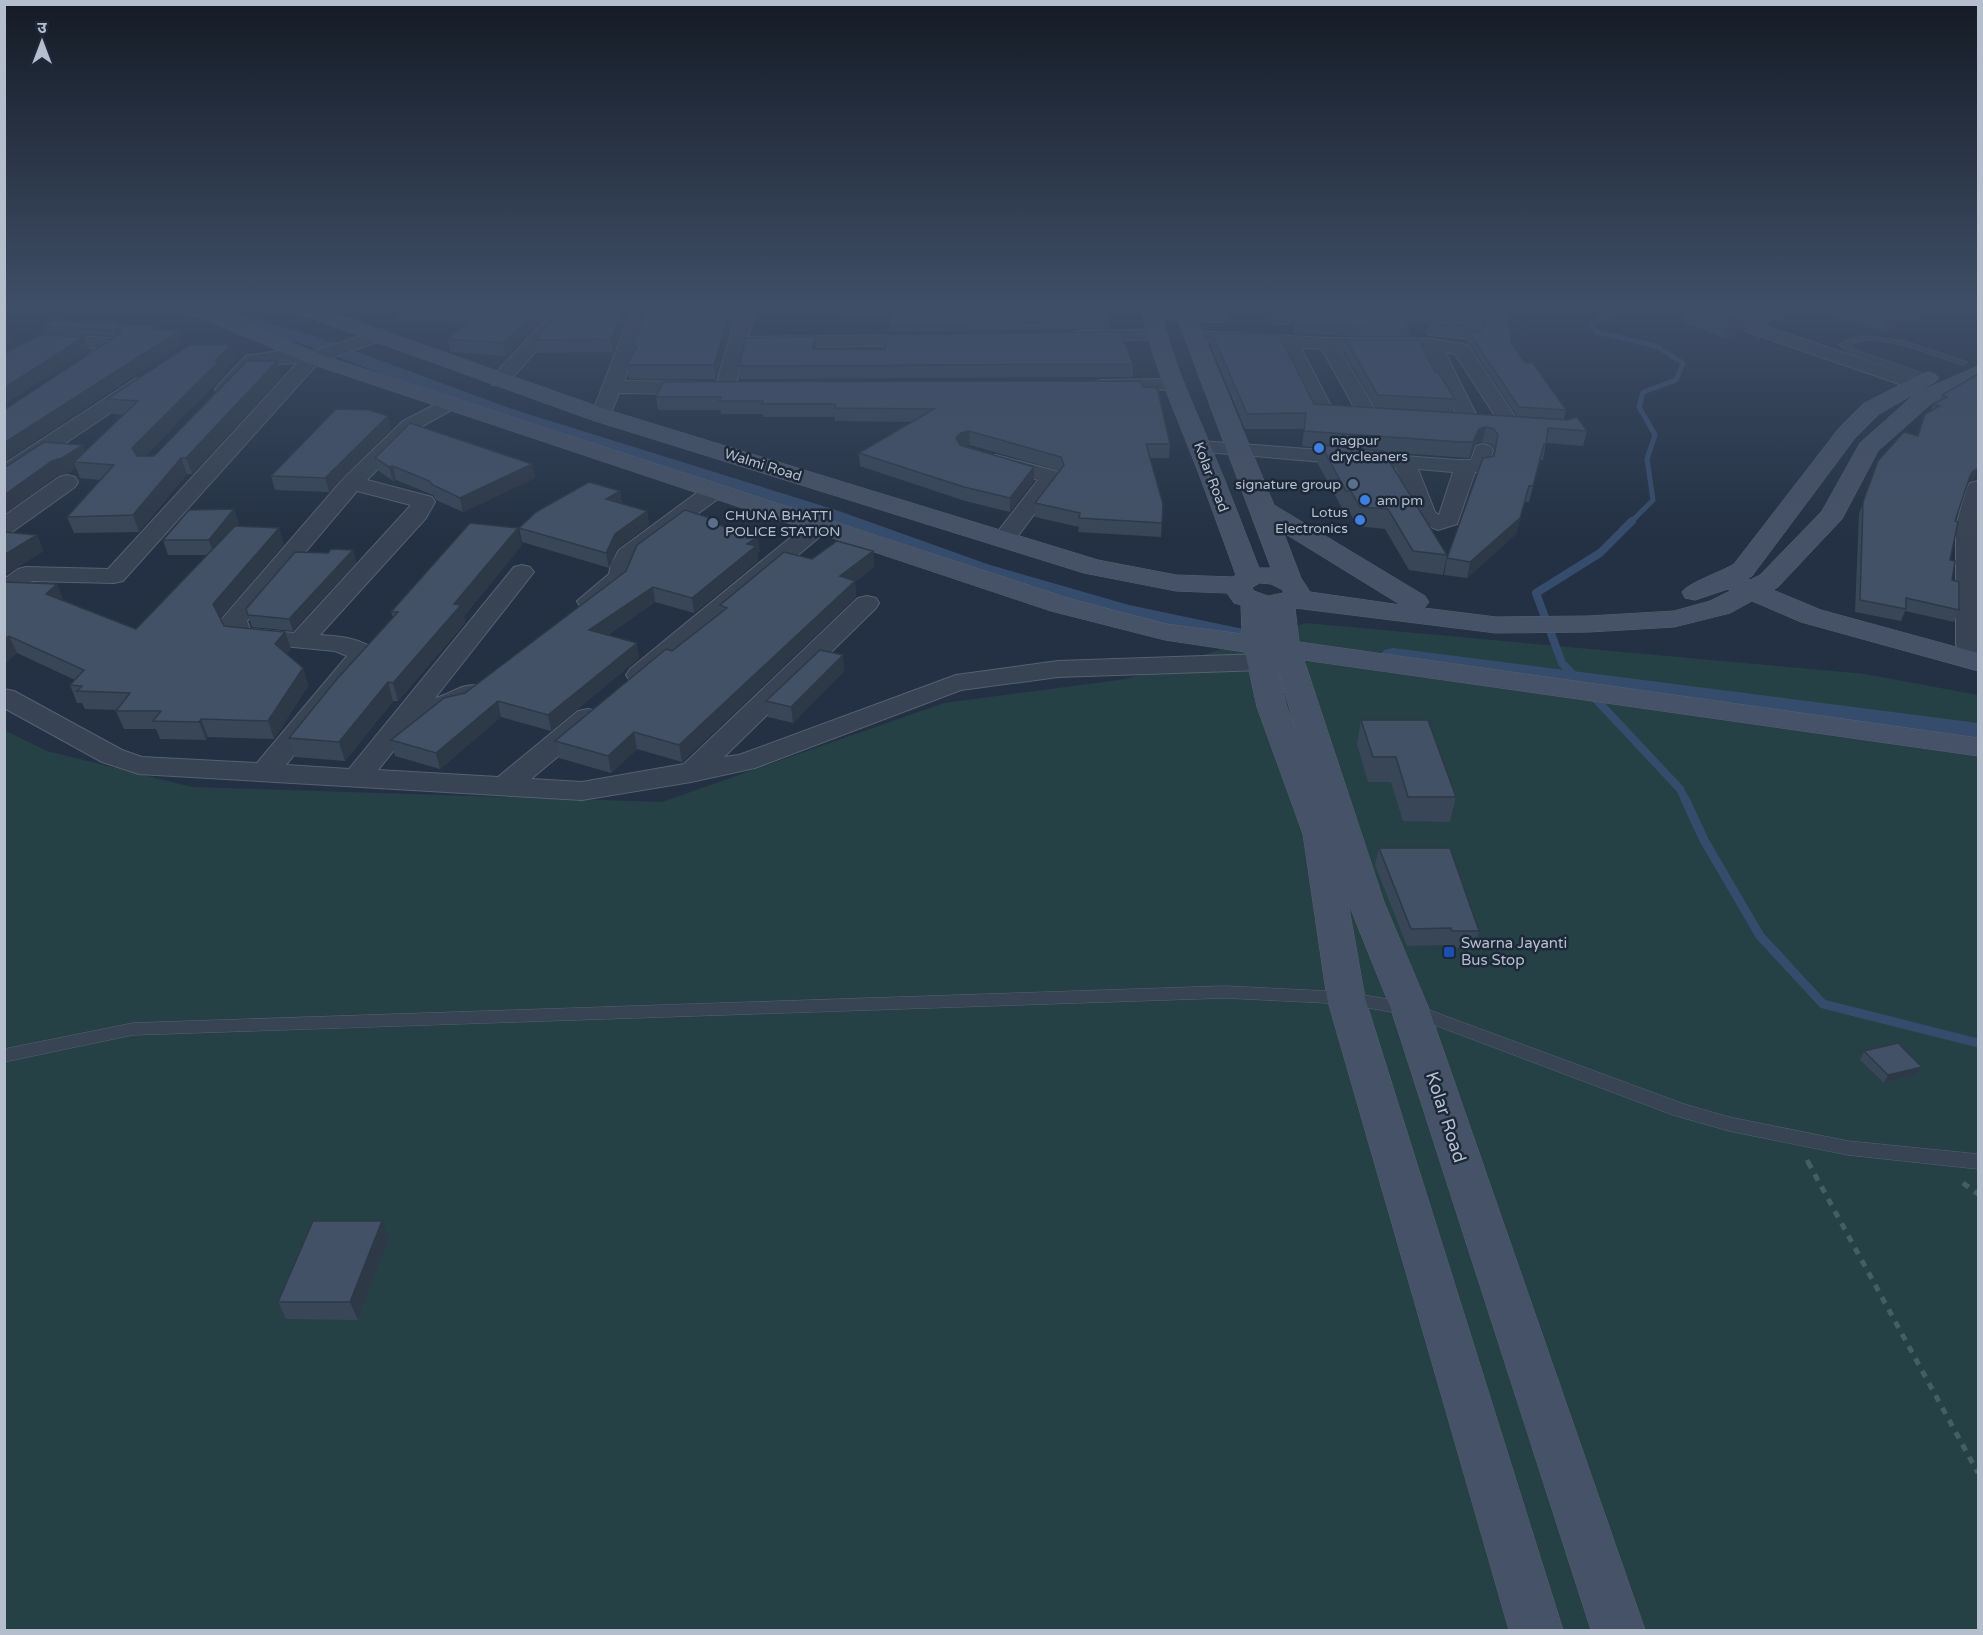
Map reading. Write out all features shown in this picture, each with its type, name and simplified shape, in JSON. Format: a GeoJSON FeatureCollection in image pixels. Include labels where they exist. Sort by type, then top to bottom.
{"type":"FeatureCollection","features":[{"type":"Feature","properties":{"kind":"street"},"geometry":{"type":"LineString","coordinates":[[4,475],[141,383]]}},
{"type":"Feature","properties":{"kind":"street"},"geometry":{"type":"LineString","coordinates":[[214,400],[230,383]]}},
{"type":"Feature","properties":{"kind":"street"},"geometry":{"type":"LineString","coordinates":[[4,591],[26,574],[114,576],[289,383]]}},
{"type":"Feature","properties":{"kind":"street"},"geometry":{"type":"LineString","coordinates":[[387,383],[821,524],[1061,605],[1165,633],[1269,611],[1414,602]]}},
{"type":"Feature","properties":{"kind":"street","name":"Walmi Road"},"geometry":{"type":"LineString","coordinates":[[506,383],[601,416],[1103,569],[1176,583],[1269,611]]}},
{"type":"Feature","properties":{"kind":"street"},"geometry":{"type":"LineString","coordinates":[[601,416],[613,383]]}},
{"type":"Feature","properties":{"kind":"street"},"geometry":{"type":"LineString","coordinates":[[725,388],[726,383]]}},
{"type":"Feature","properties":{"kind":"street","name":"Kolar Road"},"geometry":{"type":"LineString","coordinates":[[1213,383],[1263,509],[1272,706],[1320,834],[1346,998],[1536,1630]]}},
{"type":"Feature","properties":{"kind":"street"},"geometry":{"type":"LineString","coordinates":[[1310,383],[1324,411],[1392,417]]}},
{"type":"Feature","properties":{"kind":"street"},"geometry":{"type":"LineString","coordinates":[[1350,383],[1369,416]]}},
{"type":"Feature","properties":{"kind":"street"},"geometry":{"type":"LineString","coordinates":[[1451,383],[1470,422]]}},
{"type":"Feature","properties":{"kind":"street"},"geometry":{"type":"LineString","coordinates":[[1485,383],[1510,424]]}},
{"type":"Feature","properties":{"kind":"street"},"geometry":{"type":"LineString","coordinates":[[1748,580],[1847,433],[1871,409],[1915,383]]}},
{"type":"Feature","properties":{"kind":"street"},"geometry":{"type":"LineString","coordinates":[[1263,509],[1414,602],[1445,613],[1496,625],[1585,618],[1674,619],[1720,607],[1748,580],[1833,514],[1868,448],[1924,398],[1945,383]]}},
{"type":"Feature","properties":{"kind":"street"},"geometry":{"type":"LineString","coordinates":[[1078,386],[1173,385]]}},
{"type":"Feature","properties":{"kind":"street","name":"Kolar Road"},"geometry":{"type":"LineString","coordinates":[[1173,385],[1269,611],[1366,902],[1410,1009],[1618,1630]]}},
{"type":"Feature","properties":{"kind":"street"},"geometry":{"type":"LineString","coordinates":[[612,387],[748,388]]}},
{"type":"Feature","properties":{"kind":"street"},"geometry":{"type":"LineString","coordinates":[[264,773],[363,653],[339,644],[239,636],[234,620],[352,483],[410,425],[448,404]]}},
{"type":"Feature","properties":{"kind":"street"},"geometry":{"type":"LineString","coordinates":[[1448,421],[1531,425]]}},
{"type":"Feature","properties":{"kind":"street"},"geometry":{"type":"LineString","coordinates":[[1200,447],[1466,466],[1480,466],[1483,450]]}},
{"type":"Feature","properties":{"kind":"street"},"geometry":{"type":"LineString","coordinates":[[979,456],[1051,477],[1004,538]]}},
{"type":"Feature","properties":{"kind":"street"},"geometry":{"type":"LineString","coordinates":[[1406,463],[1425,516],[1433,523],[1449,519],[1466,466]]}},
{"type":"Feature","properties":{"kind":"street"},"geometry":{"type":"LineString","coordinates":[[4,475],[67,482],[4,527]]}},
{"type":"Feature","properties":{"kind":"street"},"geometry":{"type":"LineString","coordinates":[[301,640],[418,513],[424,502],[352,483]]}},
{"type":"Feature","properties":{"kind":"street"},"geometry":{"type":"LineString","coordinates":[[1748,580],[1810,616],[1974,652],[1973,592],[1967,525],[1978,488]]}},
{"type":"Feature","properties":{"kind":"street"},"geometry":{"type":"LineString","coordinates":[[571,615],[618,579],[623,571],[627,555],[714,491]]}},
{"type":"Feature","properties":{"kind":"street"},"geometry":{"type":"LineString","coordinates":[[504,786],[821,524]]}},
{"type":"Feature","properties":{"kind":"street"},"geometry":{"type":"LineString","coordinates":[[357,778],[522,572]]}},
{"type":"Feature","properties":{"kind":"street"},"geometry":{"type":"LineString","coordinates":[[691,773],[867,603]]}},
{"type":"Feature","properties":{"kind":"street"},"geometry":{"type":"LineString","coordinates":[[4,697],[112,756],[139,765],[582,791],[745,762],[956,683],[1058,669],[1269,611],[1445,613]]}},
{"type":"Feature","properties":{"kind":"street"},"geometry":{"type":"LineString","coordinates":[[1269,611],[1978,747]]}},
{"type":"Feature","properties":{"kind":"street"},"geometry":{"type":"LineString","coordinates":[[409,712],[458,701],[486,680]]}},
{"type":"Feature","properties":{"kind":"lane"},"geometry":{"type":"LineString","coordinates":[[4,1056],[133,1029],[1225,992],[1346,998],[1410,1009],[1680,1110],[1729,1124],[1848,1148],[1978,1162]]}},
{"type":"Feature","properties":{"kind":"path"},"geometry":{"type":"LineString","coordinates":[[1795,1137],[1978,1473]]}},
{"type":"Feature","properties":{"kind":"green space"},"geometry":{"type":"Polygon","coordinates":[[[1306,623],[1865,674],[1978,695],[1978,1630],[5,1630],[4,730],[47,751],[192,787],[662,802],[944,703],[1126,679],[1306,623]]]}},
{"type":"Feature","properties":{"kind":"building"},"geometry":{"type":"Polygon","coordinates":[[[45,383],[97,383],[4,443],[4,410],[45,383]]]}},
{"type":"Feature","properties":{"kind":"building"},"geometry":{"type":"Polygon","coordinates":[[[131,383],[197,383],[132,448],[137,456],[154,456],[225,383],[256,383],[186,458],[181,458],[133,515],[67,517],[114,465],[74,462],[138,401],[107,399],[131,383]]]}},
{"type":"Feature","properties":{"kind":"building"},"geometry":{"type":"Polygon","coordinates":[[[662,383],[1141,383],[1143,387],[1157,387],[1170,444],[1146,444],[1163,504],[1162,523],[1079,518],[1080,513],[1035,503],[1064,465],[1061,457],[969,431],[961,433],[956,438],[960,445],[1034,467],[1010,498],[964,487],[859,453],[934,409],[835,408],[835,404],[762,404],[763,401],[719,401],[721,397],[656,397],[662,383]]]}},
{"type":"Feature","properties":{"kind":"building"},"geometry":{"type":"Polygon","coordinates":[[[1234,383],[1304,383],[1314,404],[1568,420],[1577,417],[1587,431],[1548,428],[1546,445],[1544,444],[1533,486],[1529,486],[1520,518],[1470,562],[1447,558],[1483,458],[1494,456],[1498,435],[1494,429],[1486,427],[1479,429],[1473,442],[1461,442],[1304,431],[1306,413],[1247,414],[1234,383]]]}},
{"type":"Feature","properties":{"kind":"building"},"geometry":{"type":"Polygon","coordinates":[[[1371,383],[1445,383],[1455,399],[1378,395],[1371,383]]]}},
{"type":"Feature","properties":{"kind":"building"},"geometry":{"type":"Polygon","coordinates":[[[1503,383],[1547,383],[1566,410],[1519,407],[1503,383]]]}},
{"type":"Feature","properties":{"kind":"building"},"geometry":{"type":"Polygon","coordinates":[[[1962,383],[1978,383],[1978,469],[1970,476],[1955,521],[1958,522],[1950,560],[1955,561],[1952,580],[1959,582],[1959,610],[1906,598],[1906,609],[1860,600],[1863,502],[1878,461],[1904,432],[1918,436],[1925,414],[1940,406],[1933,404],[1947,397],[1942,395],[1962,383]]]}},
{"type":"Feature","properties":{"kind":"building"},"geometry":{"type":"Polygon","coordinates":[[[336,409],[369,410],[388,416],[325,478],[271,476],[336,409]]]}},
{"type":"Feature","properties":{"kind":"building"},"geometry":{"type":"Polygon","coordinates":[[[410,423],[532,464],[460,498],[429,481],[393,466],[389,467],[375,458],[410,423]]]}},
{"type":"Feature","properties":{"kind":"building"},"geometry":{"type":"Polygon","coordinates":[[[44,442],[83,445],[62,458],[52,461],[4,495],[4,467],[44,442]]]}},
{"type":"Feature","properties":{"kind":"building"},"geometry":{"type":"Polygon","coordinates":[[[1321,445],[1383,451],[1447,555],[1413,551],[1388,509],[1360,507],[1351,491],[1346,491],[1321,445]]]}},
{"type":"Feature","properties":{"kind":"building"},"geometry":{"type":"Polygon","coordinates":[[[589,482],[620,491],[606,499],[647,511],[615,534],[606,553],[519,528],[536,512],[589,482]]]}},
{"type":"Feature","properties":{"kind":"building"},"geometry":{"type":"Polygon","coordinates":[[[234,509],[209,540],[163,540],[189,510],[234,509]]]}},
{"type":"Feature","properties":{"kind":"building"},"geometry":{"type":"Polygon","coordinates":[[[685,510],[713,519],[709,522],[758,537],[747,544],[756,546],[692,598],[653,587],[589,630],[637,643],[548,715],[498,701],[436,753],[391,740],[444,698],[465,693],[626,571],[637,545],[685,510]]]}},
{"type":"Feature","properties":{"kind":"building"},"geometry":{"type":"Polygon","coordinates":[[[470,523],[518,528],[454,604],[461,605],[393,683],[388,682],[339,742],[289,738],[337,679],[398,612],[391,612],[470,523]]]}},
{"type":"Feature","properties":{"kind":"building"},"geometry":{"type":"Polygon","coordinates":[[[235,526],[279,528],[213,604],[224,626],[285,632],[275,644],[303,668],[268,721],[201,719],[199,722],[153,721],[161,711],[116,711],[130,693],[77,691],[82,686],[70,685],[84,670],[9,636],[4,639],[4,582],[57,584],[46,594],[136,629],[235,526]]]}},
{"type":"Feature","properties":{"kind":"building"},"geometry":{"type":"Polygon","coordinates":[[[4,532],[37,535],[4,555],[4,532]]]}},
{"type":"Feature","properties":{"kind":"building"},"geometry":{"type":"Polygon","coordinates":[[[837,541],[873,551],[840,576],[855,581],[679,745],[634,732],[608,756],[555,741],[666,649],[672,651],[727,608],[720,605],[784,552],[812,559],[837,541]]]}},
{"type":"Feature","properties":{"kind":"building"},"geometry":{"type":"Polygon","coordinates":[[[331,549],[353,550],[289,619],[248,615],[246,609],[295,552],[328,553],[331,549]]]}},
{"type":"Feature","properties":{"kind":"building"},"geometry":{"type":"Polygon","coordinates":[[[820,650],[843,655],[791,707],[766,701],[820,650]]]}},
{"type":"Feature","properties":{"kind":"building"},"geometry":{"type":"Polygon","coordinates":[[[1361,720],[1428,720],[1456,797],[1408,797],[1396,757],[1373,757],[1361,720]]]}},
{"type":"Feature","properties":{"kind":"building"},"geometry":{"type":"Polygon","coordinates":[[[1379,848],[1450,848],[1479,931],[1452,931],[1451,928],[1411,929],[1379,848]]]}},
{"type":"Feature","properties":{"kind":"building"},"geometry":{"type":"Polygon","coordinates":[[[1898,1043],[1922,1067],[1888,1075],[1864,1051],[1898,1043]]]}},
{"type":"Feature","properties":{"kind":"building"},"geometry":{"type":"Polygon","coordinates":[[[313,1221],[382,1221],[350,1302],[278,1302],[313,1221]]]}},
{"type":"Feature","properties":{"kind":"waterway"},"geometry":{"type":"LineString","coordinates":[[425,383],[505,413],[831,516],[982,570],[1124,611],[1239,635]]}},
{"type":"Feature","properties":{"kind":"waterway"},"geometry":{"type":"LineString","coordinates":[[1667,383],[1643,392],[1639,407],[1655,435],[1647,459],[1653,500],[1600,553],[1536,593],[1562,663],[1680,789],[1685,799]]}},
{"type":"Feature","properties":{"kind":"waterway"},"geometry":{"type":"LineString","coordinates":[[1393,656],[1978,731]]}},
{"type":"Feature","properties":{"kind":"waterway"},"geometry":{"type":"LineString","coordinates":[[1685,799],[1704,840],[1760,936],[1823,1004],[1978,1043]]}},
{"type":"Feature","properties":{"kind":"place","name":"nagpur drycleaners"},"geometry":{"type":"Point","coordinates":[1319,448]}},
{"type":"Feature","properties":{"kind":"place","name":"signature group"},"geometry":{"type":"Point","coordinates":[1353,484]}},
{"type":"Feature","properties":{"kind":"place","name":"am pm"},"geometry":{"type":"Point","coordinates":[1365,500]}},
{"type":"Feature","properties":{"kind":"place","name":"Lotus Electronics"},"geometry":{"type":"Point","coordinates":[1360,520]}},
{"type":"Feature","properties":{"kind":"place","name":"CHUNA BHATTI POLICE STATION"},"geometry":{"type":"Point","coordinates":[713,523]}},
{"type":"Feature","properties":{"kind":"place","name":"Swarna Jayanti Bus Stop"},"geometry":{"type":"Point","coordinates":[1449,952]}}]}
